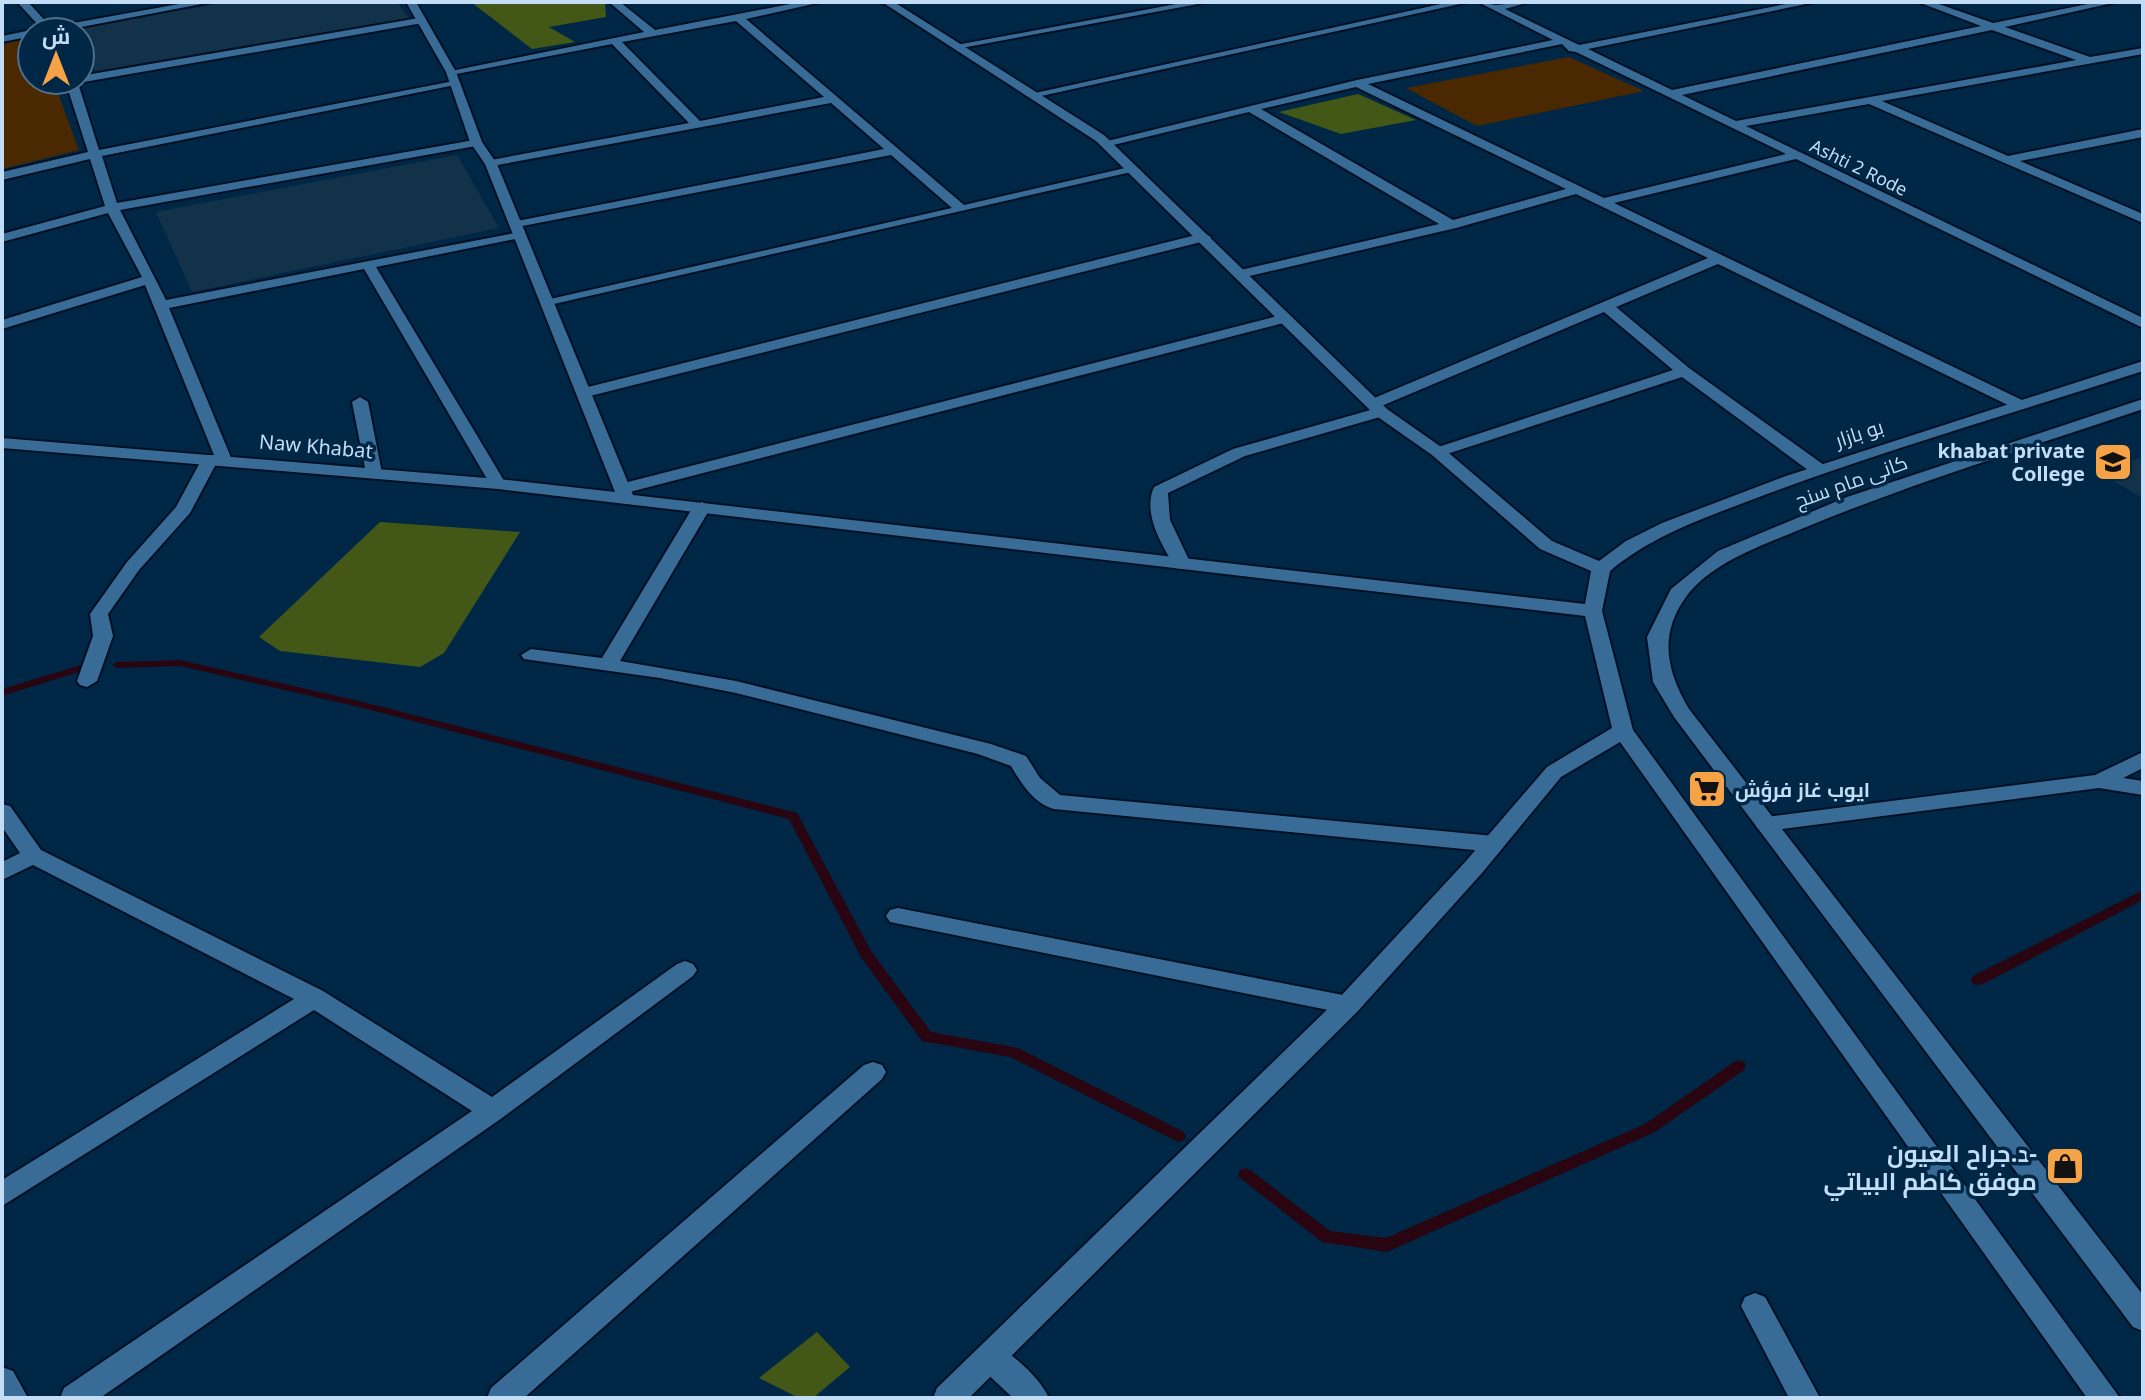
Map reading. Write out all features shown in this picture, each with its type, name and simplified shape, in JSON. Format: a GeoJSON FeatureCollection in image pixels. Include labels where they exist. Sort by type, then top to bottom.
{"type":"FeatureCollection","features":[{"type":"Feature","properties":{"kind":"street"},"geometry":{"type":"LineString","coordinates":[[96,22],[207,2]]}},
{"type":"Feature","properties":{"kind":"street"},"geometry":{"type":"LineString","coordinates":[[411,2],[453,77],[476,142],[491,164],[586,392],[624,493],[1286,318]]}},
{"type":"Feature","properties":{"kind":"street"},"geometry":{"type":"LineString","coordinates":[[614,2],[652,33]]}},
{"type":"Feature","properties":{"kind":"street"},"geometry":{"type":"LineString","coordinates":[[2,176],[652,33],[817,2]]}},
{"type":"Feature","properties":{"kind":"street"},"geometry":{"type":"LineString","coordinates":[[887,2],[1105,143],[1377,408],[1438,452],[1546,545],[1601,569],[1593,611],[1623,731],[2105,1398]]}},
{"type":"Feature","properties":{"kind":"street"},"geometry":{"type":"LineString","coordinates":[[956,46],[1204,2]]}},
{"type":"Feature","properties":{"kind":"street"},"geometry":{"type":"LineString","coordinates":[[1032,95],[1464,2]]}},
{"type":"Feature","properties":{"kind":"street","name":"Ashti 2 Rode"},"geometry":{"type":"LineString","coordinates":[[1483,2],[1573,49],[2143,324]]}},
{"type":"Feature","properties":{"kind":"street"},"geometry":{"type":"LineString","coordinates":[[1494,8],[1524,2]]}},
{"type":"Feature","properties":{"kind":"street"},"geometry":{"type":"LineString","coordinates":[[1573,49],[1811,2]]}},
{"type":"Feature","properties":{"kind":"street"},"geometry":{"type":"LineString","coordinates":[[1923,2],[2087,60]]}},
{"type":"Feature","properties":{"kind":"street"},"geometry":{"type":"LineString","coordinates":[[2074,2],[2088,7]]}},
{"type":"Feature","properties":{"kind":"street"},"geometry":{"type":"LineString","coordinates":[[1668,94],[2112,2]]}},
{"type":"Feature","properties":{"kind":"street"},"geometry":{"type":"LineString","coordinates":[[738,17],[961,209]]}},
{"type":"Feature","properties":{"kind":"street"},"geometry":{"type":"LineString","coordinates":[[96,77],[419,21]]}},
{"type":"Feature","properties":{"kind":"street"},"geometry":{"type":"LineString","coordinates":[[615,41],[697,124]]}},
{"type":"Feature","properties":{"kind":"street"},"geometry":{"type":"LineString","coordinates":[[1105,143],[1357,83],[1559,42]]}},
{"type":"Feature","properties":{"kind":"street"},"geometry":{"type":"LineString","coordinates":[[1732,125],[1874,102],[2143,51]]}},
{"type":"Feature","properties":{"kind":"street"},"geometry":{"type":"LineString","coordinates":[[1357,83],[2018,404]]}},
{"type":"Feature","properties":{"kind":"street"},"geometry":{"type":"LineString","coordinates":[[77,96],[112,208],[161,305],[217,459],[184,509],[133,566],[99,614],[103,636],[87,681]]}},
{"type":"Feature","properties":{"kind":"street"},"geometry":{"type":"LineString","coordinates":[[491,164],[833,99]]}},
{"type":"Feature","properties":{"kind":"street"},"geometry":{"type":"LineString","coordinates":[[1874,102],[2143,219]]}},
{"type":"Feature","properties":{"kind":"street"},"geometry":{"type":"LineString","coordinates":[[1250,108],[1451,225]]}},
{"type":"Feature","properties":{"kind":"street"},"geometry":{"type":"LineString","coordinates":[[2005,160],[2140,135]]}},
{"type":"Feature","properties":{"kind":"street"},"geometry":{"type":"LineString","coordinates":[[2,238],[112,208],[476,142]]}},
{"type":"Feature","properties":{"kind":"street"},"geometry":{"type":"LineString","coordinates":[[161,305],[368,264],[519,229],[893,151]]}},
{"type":"Feature","properties":{"kind":"street"},"geometry":{"type":"LineString","coordinates":[[1602,202],[1795,156]]}},
{"type":"Feature","properties":{"kind":"street"},"geometry":{"type":"LineString","coordinates":[[550,303],[1134,170]]}},
{"type":"Feature","properties":{"kind":"street"},"geometry":{"type":"LineString","coordinates":[[1241,274],[1451,225],[1577,190]]}},
{"type":"Feature","properties":{"kind":"street"},"geometry":{"type":"LineString","coordinates":[[586,392],[1204,237]]}},
{"type":"Feature","properties":{"kind":"street"},"geometry":{"type":"LineString","coordinates":[[1182,564],[1162,525],[1158,504],[1160,491],[1212,462],[1377,408],[1718,259]]}},
{"type":"Feature","properties":{"kind":"street"},"geometry":{"type":"LineString","coordinates":[[368,264],[498,484]]}},
{"type":"Feature","properties":{"kind":"street"},"geometry":{"type":"LineString","coordinates":[[2,325],[150,279]]}},
{"type":"Feature","properties":{"kind":"street"},"geometry":{"type":"LineString","coordinates":[[1607,307],[1684,371],[1818,469]]}},
{"type":"Feature","properties":{"kind":"street","name":"بو بازار"},"geometry":{"type":"LineString","coordinates":[[1601,569],[1618,553],[1645,536],[1818,469],[2143,366]]}},
{"type":"Feature","properties":{"kind":"street"},"geometry":{"type":"LineString","coordinates":[[1438,452],[1684,371]]}},
{"type":"Feature","properties":{"kind":"street"},"geometry":{"type":"LineString","coordinates":[[2085,386],[2137,406]]}},
{"type":"Feature","properties":{"kind":"street"},"geometry":{"type":"LineString","coordinates":[[360,402],[374,473]]}},
{"type":"Feature","properties":{"kind":"street","name":"کانی مام سنج"},"geometry":{"type":"LineString","coordinates":[[1766,824],[1681,712],[1663,682],[1657,637],[1678,593],[1724,555],[1853,501],[2137,406]]}},
{"type":"Feature","properties":{"kind":"street","name":"Naw Khabat"},"geometry":{"type":"LineString","coordinates":[[2,443],[624,493],[702,507],[1593,611]]}},
{"type":"Feature","properties":{"kind":"street"},"geometry":{"type":"LineString","coordinates":[[607,666],[702,507]]}},
{"type":"Feature","properties":{"kind":"street"},"geometry":{"type":"LineString","coordinates":[[531,655],[660,672],[736,687],[984,749],[1019,761],[1032,783],[1054,802],[1494,844]]}},
{"type":"Feature","properties":{"kind":"street"},"geometry":{"type":"LineString","coordinates":[[948,1398],[1348,1005],[1494,844],[1554,772],[1623,731]]}},
{"type":"Feature","properties":{"kind":"street"},"geometry":{"type":"LineString","coordinates":[[2099,781],[2143,759]]}},
{"type":"Feature","properties":{"kind":"street"},"geometry":{"type":"LineString","coordinates":[[2143,788],[2099,781],[1766,824],[2143,1318]]}},
{"type":"Feature","properties":{"kind":"street"},"geometry":{"type":"LineString","coordinates":[[2,811],[33,855],[314,998],[493,1111]]}},
{"type":"Feature","properties":{"kind":"street"},"geometry":{"type":"LineString","coordinates":[[2,872],[33,855]]}},
{"type":"Feature","properties":{"kind":"street"},"geometry":{"type":"LineString","coordinates":[[898,916],[1348,1005]]}},
{"type":"Feature","properties":{"kind":"street"},"geometry":{"type":"LineString","coordinates":[[75,1398],[493,1111],[685,970]]}},
{"type":"Feature","properties":{"kind":"street"},"geometry":{"type":"LineString","coordinates":[[2,1194],[314,998]]}},
{"type":"Feature","properties":{"kind":"street"},"geometry":{"type":"LineString","coordinates":[[502,1398],[873,1072]]}},
{"type":"Feature","properties":{"kind":"street"},"geometry":{"type":"LineString","coordinates":[[1755,1306],[1805,1398]]}},
{"type":"Feature","properties":{"kind":"street"},"geometry":{"type":"LineString","coordinates":[[990,1357],[1034,1398]]}},
{"type":"Feature","properties":{"kind":"street"},"geometry":{"type":"LineString","coordinates":[[2,1381],[13,1398]]}},
{"type":"Feature","properties":{"kind":"shaded area"},"geometry":{"type":"Polygon","coordinates":[[[228,2],[397,2],[409,19],[96,72],[96,24],[228,2]]]}},
{"type":"Feature","properties":{"kind":"shaded area"},"geometry":{"type":"Polygon","coordinates":[[[16,40],[16,96],[59,96],[79,150],[2,169],[2,43],[16,40]]]}},
{"type":"Feature","properties":{"kind":"shaded area"},"geometry":{"type":"Polygon","coordinates":[[[1569,57],[1644,91],[1477,126],[1406,88],[1569,57]]]}},
{"type":"Feature","properties":{"kind":"shaded area"},"geometry":{"type":"Polygon","coordinates":[[[457,155],[499,228],[192,292],[156,212],[457,155]]]}},
{"type":"Feature","properties":{"kind":"shaded area"},"geometry":{"type":"Polygon","coordinates":[[[2143,457],[2143,498],[2098,472],[2143,457]]]}},
{"type":"Feature","properties":{"kind":"building"},"geometry":{"type":"Polygon","coordinates":[[[471,2],[605,2],[606,17],[549,27],[575,42],[532,49],[471,2]]]}},
{"type":"Feature","properties":{"kind":"building"},"geometry":{"type":"Polygon","coordinates":[[[1358,94],[1416,120],[1341,134],[1279,112],[1358,94]]]}},
{"type":"Feature","properties":{"kind":"building"},"geometry":{"type":"Polygon","coordinates":[[[380,522],[520,532],[444,653],[420,667],[280,651],[259,637],[380,522]]]}},
{"type":"Feature","properties":{"kind":"building"},"geometry":{"type":"Polygon","coordinates":[[[817,1332],[850,1367],[813,1398],[799,1398],[759,1378],[817,1332]]]}},
{"type":"Feature","properties":{"kind":"waterway"},"geometry":{"type":"LineString","coordinates":[[117,665],[180,663],[363,705],[793,816],[866,954],[927,1037],[1013,1052],[1179,1136]]}},
{"type":"Feature","properties":{"kind":"waterway"},"geometry":{"type":"LineString","coordinates":[[2,693],[81,668]]}},
{"type":"Feature","properties":{"kind":"waterway"},"geometry":{"type":"LineString","coordinates":[[1978,980],[2143,894]]}},
{"type":"Feature","properties":{"kind":"waterway"},"geometry":{"type":"LineString","coordinates":[[1245,1174],[1327,1237],[1387,1245],[1650,1128],[1739,1066]]}},
{"type":"Feature","properties":{"kind":"place","name":"khabat private College"},"geometry":{"type":"Point","coordinates":[2113,462]}},
{"type":"Feature","properties":{"kind":"place","name":"ايوب غاز فرؤش"},"geometry":{"type":"Point","coordinates":[1707,789]}},
{"type":"Feature","properties":{"kind":"place","name":"د.جراح العيون- موفق كاطم البياتي"},"geometry":{"type":"Point","coordinates":[2065,1166]}}]}
